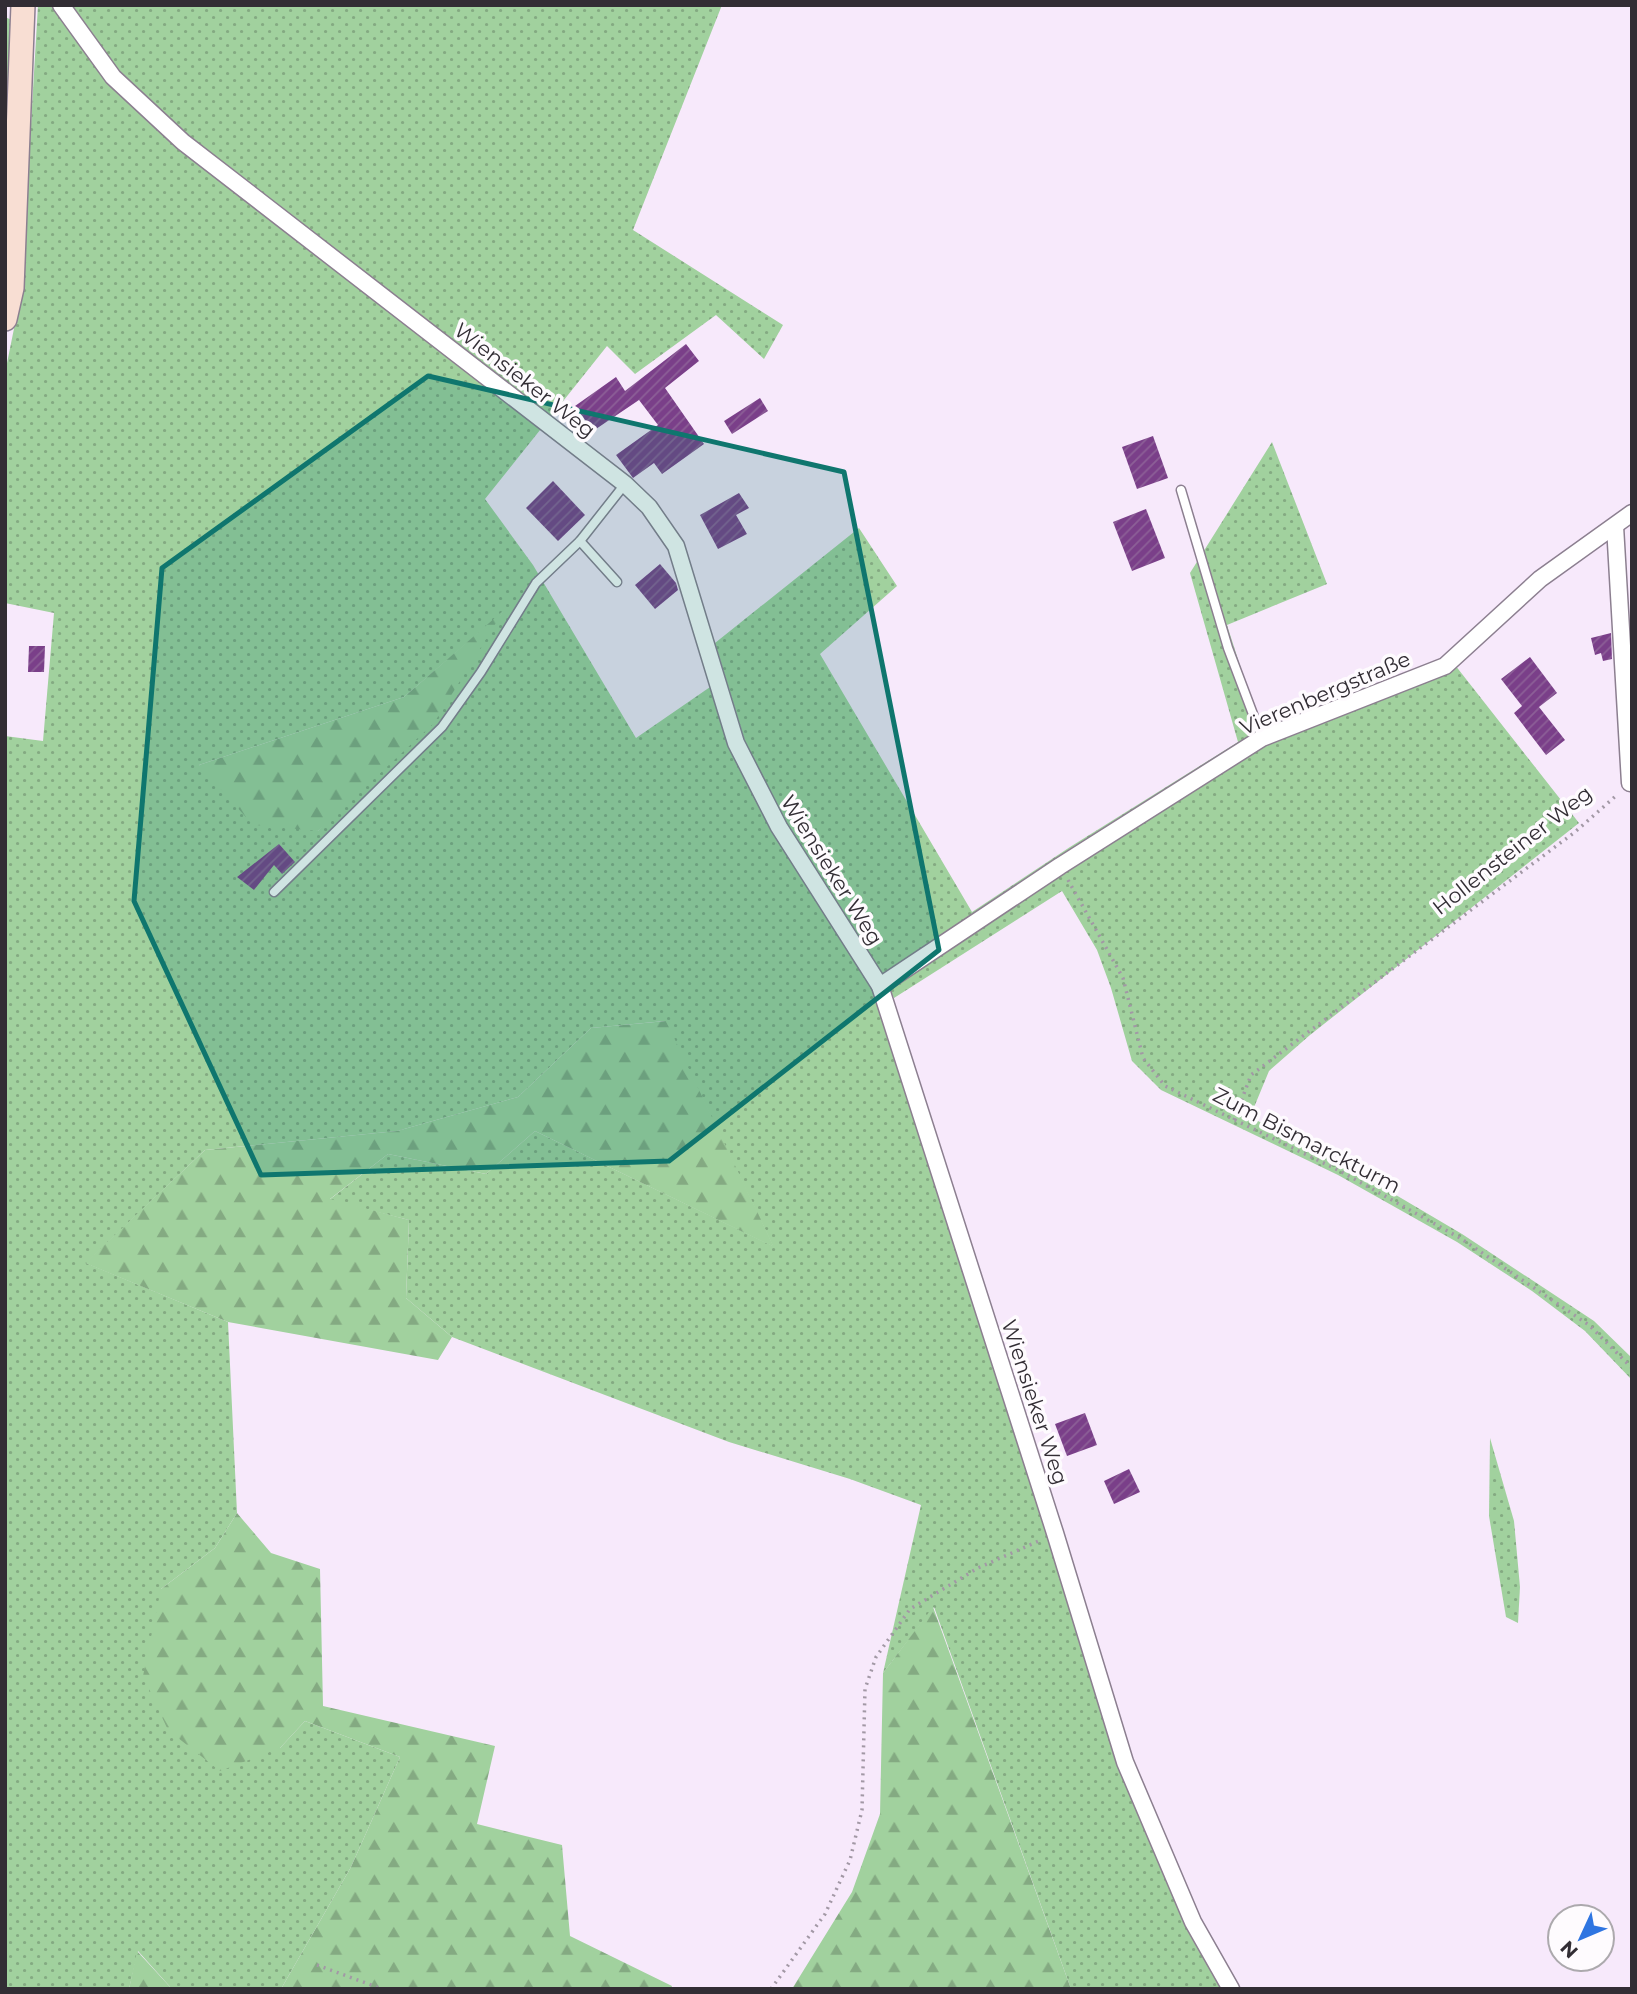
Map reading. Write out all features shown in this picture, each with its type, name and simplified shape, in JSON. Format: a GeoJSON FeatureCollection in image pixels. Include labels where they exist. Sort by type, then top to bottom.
{"type":"FeatureCollection","features":[{"type":"Feature","properties":{"kind":"main road"},"geometry":{"type":"LineString","coordinates":[[5,319],[12,288],[23,5]]}},
{"type":"Feature","properties":{"kind":"street","name":"Wiensieker Weg"},"geometry":{"type":"LineString","coordinates":[[61,5],[113,76],[184,142],[625,484],[649,507],[676,546],[736,743],[779,827],[880,986],[1055,1533],[1125,1762],[1193,1922],[1231,1989]]}},
{"type":"Feature","properties":{"kind":"street","name":"Vierenbergstraße"},"geometry":{"type":"LineString","coordinates":[[880,986],[1060,866],[1262,738],[1445,666],[1540,579],[1632,513]]}},
{"type":"Feature","properties":{"kind":"street"},"geometry":{"type":"LineString","coordinates":[[1615,526],[1630,783]]}},
{"type":"Feature","properties":{"kind":"lane"},"geometry":{"type":"LineString","coordinates":[[274,892],[442,727],[481,672],[536,583],[580,541],[625,484]]}},
{"type":"Feature","properties":{"kind":"lane"},"geometry":{"type":"LineString","coordinates":[[1181,490],[1228,649],[1262,738]]}},
{"type":"Feature","properties":{"kind":"lane"},"geometry":{"type":"LineString","coordinates":[[580,541],[617,582]]}},
{"type":"Feature","properties":{"kind":"path","name":"Hollensteiner Weg"},"geometry":{"type":"LineString","coordinates":[[1234,1119],[1251,1075],[1575,832],[1630,783]]}},
{"type":"Feature","properties":{"kind":"path","name":"Zum Bismarckturm"},"geometry":{"type":"LineString","coordinates":[[1060,866],[1123,978],[1143,1058],[1165,1086],[1340,1171],[1460,1238],[1589,1325],[1632,1368]]}},
{"type":"Feature","properties":{"kind":"path"},"geometry":{"type":"LineString","coordinates":[[771,1989],[825,1914],[850,1860],[862,1810],[865,1689],[876,1657],[910,1609],[978,1568],[1055,1533]]}},
{"type":"Feature","properties":{"kind":"path"},"geometry":{"type":"LineString","coordinates":[[317,1965],[382,1989]]}},
{"type":"Feature","properties":{"kind":"highlighted area"},"geometry":{"type":"Polygon","coordinates":[[[428,376],[844,472],[939,950],[669,1161],[261,1175],[134,901],[162,568],[428,376]]]}},
{"type":"Feature","properties":{"kind":"green space"},"geometry":{"type":"Polygon","coordinates":[[[38,5],[722,5],[633,230],[783,325],[764,359],[716,315],[635,374],[607,346],[485,499],[533,565],[636,738],[713,685],[729,737],[772,832],[875,989],[1096,1678],[1222,1989],[1071,1989],[934,1607],[883,1673],[921,1505],[850,1479],[729,1442],[452,1337],[406,1298],[409,1220],[329,1200],[388,1154],[486,1174],[535,1131],[773,1246],[665,1021],[591,1028],[518,1097],[397,1131],[205,1150],[86,1263],[228,1322],[237,1513],[215,1548],[161,1589],[280,1748],[305,1721],[400,1757],[351,1867],[281,1989],[172,1989],[138,1951],[129,1989],[5,1989],[5,736],[43,741],[54,613],[5,603],[5,373],[21,294],[38,5]],[[503,612],[404,697],[199,765],[318,831],[503,612]]]}},
{"type":"Feature","properties":{"kind":"green space"},"geometry":{"type":"Polygon","coordinates":[[[5,17],[14,21],[5,209],[5,17]]]}},
{"type":"Feature","properties":{"kind":"green space"},"geometry":{"type":"Polygon","coordinates":[[[1272,442],[1327,584],[1227,625],[1261,731],[1455,665],[1579,823],[1310,1035],[1269,1071],[1250,1117],[1340,1162],[1462,1234],[1594,1321],[1632,1358],[1632,1380],[1585,1331],[1532,1291],[1457,1242],[1338,1175],[1161,1090],[1132,1061],[1097,950],[1062,891],[894,998],[881,972],[787,828],[747,748],[715,643],[859,528],[897,586],[820,654],[972,912],[1238,742],[1190,573],[1272,442]]]}},
{"type":"Feature","properties":{"kind":"green space"},"geometry":{"type":"Polygon","coordinates":[[[504,610],[434,723],[318,831],[253,825],[199,765],[404,697],[504,610]]]}},
{"type":"Feature","properties":{"kind":"green space"},"geometry":{"type":"Polygon","coordinates":[[[666,1021],[774,1247],[535,1131],[486,1174],[388,1154],[330,1199],[409,1220],[406,1298],[452,1337],[438,1360],[228,1322],[85,1263],[205,1150],[397,1131],[518,1097],[591,1028],[666,1021]]]}},
{"type":"Feature","properties":{"kind":"green space"},"geometry":{"type":"Polygon","coordinates":[[[1490,1438],[1514,1521],[1520,1587],[1518,1623],[1506,1617],[1489,1516],[1490,1438]]]}},
{"type":"Feature","properties":{"kind":"green space"},"geometry":{"type":"Polygon","coordinates":[[[237,1513],[271,1553],[320,1569],[323,1706],[495,1746],[477,1824],[562,1845],[570,1936],[672,1986],[671,1989],[281,1989],[351,1867],[400,1757],[305,1721],[280,1748],[220,1771],[168,1730],[143,1676],[161,1589],[215,1548],[237,1513]]]}},
{"type":"Feature","properties":{"kind":"green space"},"geometry":{"type":"Polygon","coordinates":[[[933,1607],[1071,1989],[792,1989],[852,1892],[880,1814],[883,1673],[933,1607]]]}},
{"type":"Feature","properties":{"kind":"green space"},"geometry":{"type":"Polygon","coordinates":[[[137,1951],[172,1989],[129,1989],[137,1951]]]}},
{"type":"Feature","properties":{"kind":"building"},"geometry":{"type":"Polygon","coordinates":[[[686,344],[699,361],[665,388],[704,444],[662,474],[654,463],[633,478],[616,455],[658,425],[639,400],[593,431],[575,406],[616,377],[625,391],[686,344]]]}},
{"type":"Feature","properties":{"kind":"building"},"geometry":{"type":"Polygon","coordinates":[[[760,398],[768,411],[732,434],[724,421],[760,398]]]}},
{"type":"Feature","properties":{"kind":"building"},"geometry":{"type":"Polygon","coordinates":[[[1153,436],[1168,478],[1137,489],[1122,447],[1153,436]]]}},
{"type":"Feature","properties":{"kind":"building"},"geometry":{"type":"Polygon","coordinates":[[[553,481],[585,515],[558,541],[526,508],[553,481]]]}},
{"type":"Feature","properties":{"kind":"building"},"geometry":{"type":"Polygon","coordinates":[[[739,493],[749,508],[736,515],[747,534],[718,549],[700,515],[739,493]]]}},
{"type":"Feature","properties":{"kind":"building"},"geometry":{"type":"Polygon","coordinates":[[[1146,509],[1165,558],[1132,571],[1113,522],[1146,509]]]}},
{"type":"Feature","properties":{"kind":"building"},"geometry":{"type":"Polygon","coordinates":[[[660,564],[676,583],[678,590],[655,609],[635,585],[660,564]]]}},
{"type":"Feature","properties":{"kind":"building"},"geometry":{"type":"Polygon","coordinates":[[[1611,633],[1612,659],[1603,661],[1601,653],[1595,655],[1591,638],[1611,633]]]}},
{"type":"Feature","properties":{"kind":"building"},"geometry":{"type":"Polygon","coordinates":[[[29,646],[45,646],[44,672],[28,672],[29,646]]]}},
{"type":"Feature","properties":{"kind":"building"},"geometry":{"type":"Polygon","coordinates":[[[1530,657],[1557,693],[1539,707],[1565,740],[1546,755],[1514,713],[1522,706],[1501,679],[1530,657]]]}},
{"type":"Feature","properties":{"kind":"building"},"geometry":{"type":"Polygon","coordinates":[[[279,844],[295,862],[282,874],[274,865],[254,890],[237,877],[279,844]]]}},
{"type":"Feature","properties":{"kind":"building"},"geometry":{"type":"Polygon","coordinates":[[[1085,1413],[1097,1445],[1067,1456],[1055,1424],[1085,1413]]]}},
{"type":"Feature","properties":{"kind":"building"},"geometry":{"type":"Polygon","coordinates":[[[1129,1469],[1140,1492],[1114,1504],[1104,1481],[1129,1469]]]}}]}
